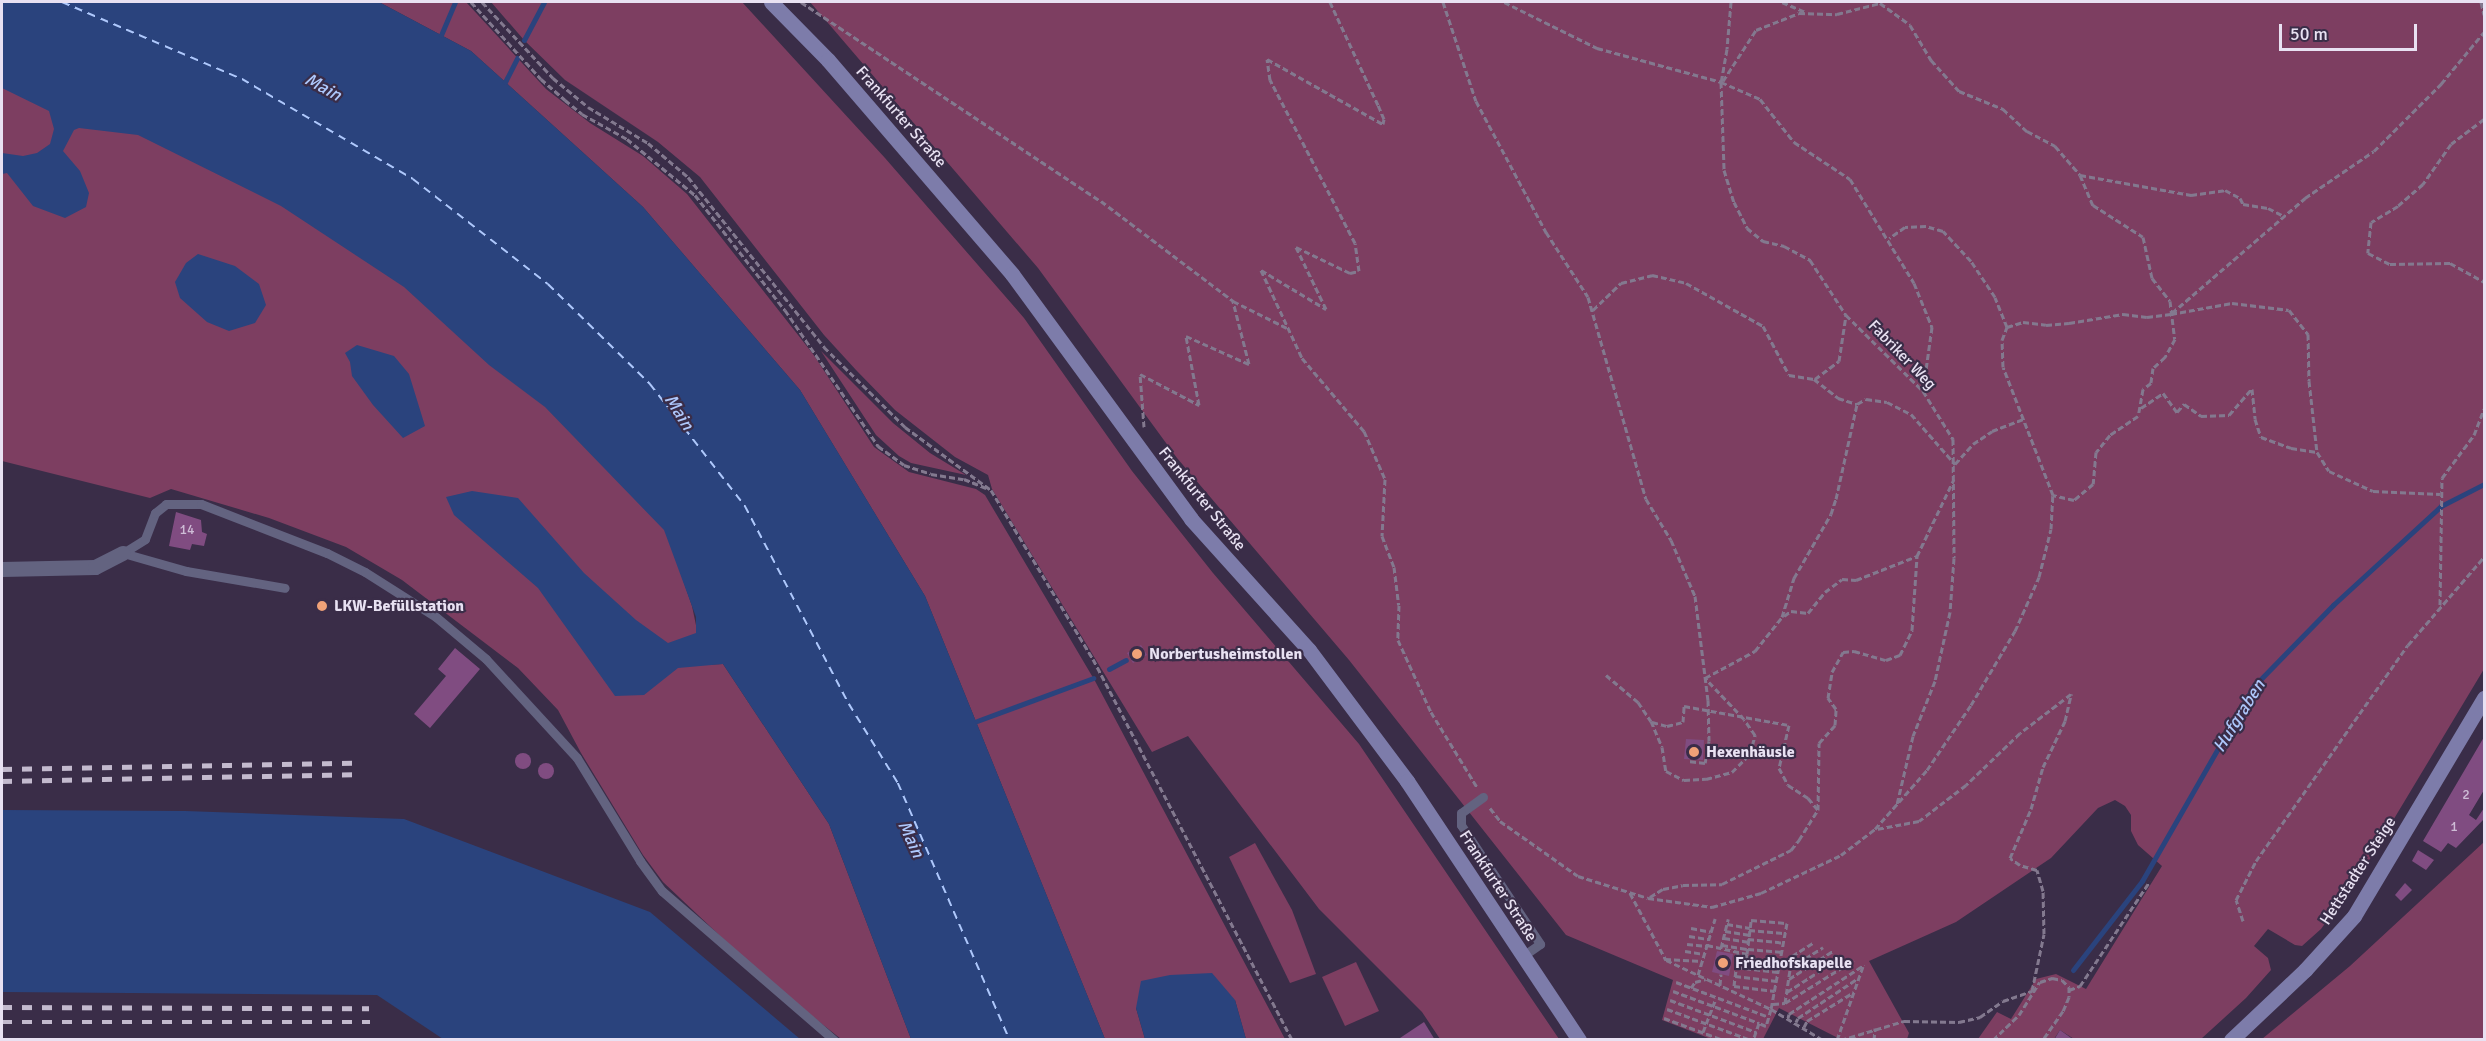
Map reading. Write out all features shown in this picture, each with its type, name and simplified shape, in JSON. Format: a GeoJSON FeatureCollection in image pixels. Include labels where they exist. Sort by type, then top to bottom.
{"type":"FeatureCollection","features":[{"type":"Feature","properties":{"kind":"main road","name":"Frankfurter Straße"},"geometry":{"type":"LineString","coordinates":[[771,2],[835,69],[1012,274],[1191,519],[1309,650],[1401,772],[1579,1040]]}},
{"type":"Feature","properties":{"kind":"main road","name":"Hettstadter Steige"},"geometry":{"type":"LineString","coordinates":[[2231,1040],[2306,970],[2354,916],[2484,698]]}},
{"type":"Feature","properties":{"kind":"street"},"geometry":{"type":"LineString","coordinates":[[2,569],[95,567],[123,553]]}},
{"type":"Feature","properties":{"kind":"lane"},"geometry":{"type":"LineString","coordinates":[[123,553],[145,540],[155,513],[166,504],[201,504],[327,553],[365,572],[436,617],[493,666],[577,758],[640,861],[662,891],[834,1040]]}},
{"type":"Feature","properties":{"kind":"lane"},"geometry":{"type":"LineString","coordinates":[[123,553],[186,571],[285,588]]}},
{"type":"Feature","properties":{"kind":"lane"},"geometry":{"type":"LineString","coordinates":[[1483,797],[1461,813],[1461,825],[1540,944],[1523,956]]}},
{"type":"Feature","properties":{"kind":"path"},"geometry":{"type":"LineString","coordinates":[[471,2],[541,79],[565,100],[582,114],[634,145],[695,195],[785,310],[878,446],[904,465],[931,474],[964,479],[991,490]]}},
{"type":"Feature","properties":{"kind":"path"},"geometry":{"type":"LineString","coordinates":[[482,2],[553,78],[588,107],[648,143],[688,177],[824,347],[905,428],[991,490],[1093,659],[1292,1040]]}},
{"type":"Feature","properties":{"kind":"path"},"geometry":{"type":"LineString","coordinates":[[798,2],[1101,201],[1233,301],[1288,328]]}},
{"type":"Feature","properties":{"kind":"path"},"geometry":{"type":"LineString","coordinates":[[1330,2],[1384,119],[1383,124],[1267,59],[1270,80],[1355,243],[1359,271],[1350,273],[1296,247],[1326,309],[1261,270],[1302,358],[1364,431],[1385,479],[1383,536],[1395,576],[1399,605],[1398,640],[1431,712],[1500,821],[1578,876],[1648,898],[1712,907],[1761,893],[1840,855],[1875,829],[1896,808],[1927,770],[1971,705],[2015,631],[2039,577],[2051,528],[2053,495],[2002,367],[2002,340],[2007,327],[1995,297],[1971,261],[1943,231],[1926,226],[1905,227],[1889,238]]}},
{"type":"Feature","properties":{"kind":"path"},"geometry":{"type":"LineString","coordinates":[[1443,2],[1476,101],[1546,232],[1593,310],[1646,499],[1671,540],[1695,596],[1705,678],[1707,758],[1704,763],[1688,761]]}},
{"type":"Feature","properties":{"kind":"path"},"geometry":{"type":"LineString","coordinates":[[1504,2],[1597,48],[1721,82],[1760,99],[1794,142],[1850,179],[1889,238],[1914,283],[1932,327],[1923,391]]}},
{"type":"Feature","properties":{"kind":"path","name":"Fabriker Weg"},"geometry":{"type":"LineString","coordinates":[[1731,2],[1727,49],[1721,82],[1724,170],[1734,202],[1747,228],[1763,241],[1784,246],[1810,260],[1846,315],[1923,391],[1953,439],[1954,558],[1950,612],[1935,681],[1913,736],[1896,808]]}},
{"type":"Feature","properties":{"kind":"path"},"geometry":{"type":"LineString","coordinates":[[1782,2],[1808,13]]}},
{"type":"Feature","properties":{"kind":"path"},"geometry":{"type":"LineString","coordinates":[[2481,2],[2484,15]]}},
{"type":"Feature","properties":{"kind":"path"},"geometry":{"type":"LineString","coordinates":[[1721,82],[1756,30],[1799,13],[1837,14],[1880,3],[1910,25],[1931,60],[1959,91],[2003,109],[2026,131],[2055,146],[2080,175],[2093,205],[2143,237],[2152,278],[2170,301],[2175,339],[2165,357],[2153,368],[2151,382],[2143,389],[2138,416],[2110,435],[2096,452],[2093,484],[2073,500],[2053,495]]}},
{"type":"Feature","properties":{"kind":"path"},"geometry":{"type":"LineString","coordinates":[[2170,314],[2305,198],[2374,151],[2441,84],[2484,32]]}},
{"type":"Feature","properties":{"kind":"path"},"geometry":{"type":"LineString","coordinates":[[2484,119],[2451,144],[2422,184],[2398,206],[2371,222],[2368,253],[2390,264],[2450,263],[2484,282]]}},
{"type":"Feature","properties":{"kind":"path"},"geometry":{"type":"LineString","coordinates":[[2080,175],[2191,195],[2225,190],[2240,198],[2243,204],[2268,208],[2284,216]]}},
{"type":"Feature","properties":{"kind":"path"},"geometry":{"type":"LineString","coordinates":[[1593,310],[1621,283],[1652,275],[1686,284],[1763,326],[1790,375],[1814,379],[1838,398],[1857,404],[1866,399],[1876,400],[1911,414],[1955,464],[1973,444],[1992,431],[2024,419]]}},
{"type":"Feature","properties":{"kind":"path"},"geometry":{"type":"LineString","coordinates":[[1144,428],[1140,374],[1199,405],[1186,336],[1249,364],[1233,301]]}},
{"type":"Feature","properties":{"kind":"path"},"geometry":{"type":"LineString","coordinates":[[2007,327],[2023,322],[2046,325],[2123,314],[2147,316],[2170,314],[2232,303],[2289,310],[2308,334],[2309,381],[2318,452],[2329,471],[2373,491],[2440,494]]}},
{"type":"Feature","properties":{"kind":"path"},"geometry":{"type":"LineString","coordinates":[[1814,379],[1839,361],[1846,315]]}},
{"type":"Feature","properties":{"kind":"path"},"geometry":{"type":"LineString","coordinates":[[2139,409],[2163,393],[2177,412],[2184,404],[2201,416],[2229,415],[2252,389],[2255,419],[2261,437],[2291,448],[2318,452]]}},
{"type":"Feature","properties":{"kind":"path"},"geometry":{"type":"LineString","coordinates":[[1705,678],[1755,651],[1782,616],[1794,578],[1836,499],[1857,404]]}},
{"type":"Feature","properties":{"kind":"path"},"geometry":{"type":"LineString","coordinates":[[2440,607],[2442,478],[2474,435],[2484,409]]}},
{"type":"Feature","properties":{"kind":"path"},"geometry":{"type":"LineString","coordinates":[[1648,898],[1663,889],[1673,887],[1722,884],[1791,850],[1818,810],[1819,743],[1835,725],[1836,709],[1828,698],[1832,672],[1843,652],[1854,651],[1886,660],[1900,655],[1912,630],[1917,556],[1954,478]]}},
{"type":"Feature","properties":{"kind":"path"},"geometry":{"type":"LineString","coordinates":[[1782,616],[1791,611],[1808,613],[1825,592],[1842,579],[1856,580],[1917,556]]}},
{"type":"Feature","properties":{"kind":"path"},"geometry":{"type":"LineString","coordinates":[[2243,921],[2236,900],[2256,861],[2408,645],[2484,557]]}},
{"type":"Feature","properties":{"kind":"path"},"geometry":{"type":"LineString","coordinates":[[1606,675],[1638,702],[1651,722],[1662,747],[1666,771],[1684,780],[1715,777],[1732,772],[1750,754],[1755,735],[1744,719],[1705,678]]}},
{"type":"Feature","properties":{"kind":"path"},"geometry":{"type":"LineString","coordinates":[[1875,829],[1919,821],[1966,785],[2020,733],[2071,694],[2065,721],[2043,767],[2031,809],[2010,858],[2020,865],[2037,870],[2043,891],[2044,934],[2032,991]]}},
{"type":"Feature","properties":{"kind":"path"},"geometry":{"type":"LineString","coordinates":[[1651,722],[1666,726],[1683,722],[1684,706],[1707,709],[1744,719],[1789,725],[1779,768],[1788,785],[1808,798],[1818,810]]}},
{"type":"Feature","properties":{"kind":"path"},"geometry":{"type":"LineString","coordinates":[[2069,990],[2080,986],[2087,977],[2150,881]]}},
{"type":"Feature","properties":{"kind":"path"},"geometry":{"type":"LineString","coordinates":[[1630,893],[1665,959],[1733,989],[1796,1022],[1823,1040]]}},
{"type":"Feature","properties":{"kind":"path"},"geometry":{"type":"LineString","coordinates":[[1698,975],[1715,919]]}},
{"type":"Feature","properties":{"kind":"path"},"geometry":{"type":"LineString","coordinates":[[1722,947],[1728,919]]}},
{"type":"Feature","properties":{"kind":"path"},"geometry":{"type":"LineString","coordinates":[[1673,991],[1766,1026],[1773,1004],[1787,923],[1750,920],[1746,958],[1780,962]]}},
{"type":"Feature","properties":{"kind":"path"},"geometry":{"type":"LineString","coordinates":[[1726,924],[1785,933]]}},
{"type":"Feature","properties":{"kind":"path"},"geometry":{"type":"LineString","coordinates":[[1691,928],[1711,932]]}},
{"type":"Feature","properties":{"kind":"path"},"geometry":{"type":"LineString","coordinates":[[1725,931],[1748,939]]}},
{"type":"Feature","properties":{"kind":"path"},"geometry":{"type":"LineString","coordinates":[[1689,936],[1709,939]]}},
{"type":"Feature","properties":{"kind":"path"},"geometry":{"type":"LineString","coordinates":[[1724,938],[1784,943]]}},
{"type":"Feature","properties":{"kind":"path"},"geometry":{"type":"LineString","coordinates":[[1785,1004],[1792,956],[1813,943]]}},
{"type":"Feature","properties":{"kind":"path"},"geometry":{"type":"LineString","coordinates":[[1687,944],[1747,951],[1782,952]]}},
{"type":"Feature","properties":{"kind":"path"},"geometry":{"type":"LineString","coordinates":[[1722,947],[1738,952],[1747,951]]}},
{"type":"Feature","properties":{"kind":"path"},"geometry":{"type":"LineString","coordinates":[[1790,968],[1823,947]]}},
{"type":"Feature","properties":{"kind":"path"},"geometry":{"type":"LineString","coordinates":[[1685,951],[1705,954]]}},
{"type":"Feature","properties":{"kind":"path"},"geometry":{"type":"LineString","coordinates":[[1789,980],[1833,951]]}},
{"type":"Feature","properties":{"kind":"path"},"geometry":{"type":"LineString","coordinates":[[1733,989],[1738,952]]}},
{"type":"Feature","properties":{"kind":"path"},"geometry":{"type":"LineString","coordinates":[[1787,992],[1844,956]]}},
{"type":"Feature","properties":{"kind":"path"},"geometry":{"type":"LineString","coordinates":[[1665,959],[1702,961]]}},
{"type":"Feature","properties":{"kind":"path"},"geometry":{"type":"LineString","coordinates":[[1773,1004],[1785,1004],[1854,960]]}},
{"type":"Feature","properties":{"kind":"path"},"geometry":{"type":"LineString","coordinates":[[1788,1018],[1789,1014],[1864,965],[1839,1040]]}},
{"type":"Feature","properties":{"kind":"path"},"geometry":{"type":"LineString","coordinates":[[1736,967],[1778,972]]}},
{"type":"Feature","properties":{"kind":"path"},"geometry":{"type":"LineString","coordinates":[[1720,985],[1721,974]]}},
{"type":"Feature","properties":{"kind":"path"},"geometry":{"type":"LineString","coordinates":[[1735,976],[1776,981]]}},
{"type":"Feature","properties":{"kind":"path"},"geometry":{"type":"LineString","coordinates":[[1796,1022],[1798,1018],[1859,978]]}},
{"type":"Feature","properties":{"kind":"path"},"geometry":{"type":"LineString","coordinates":[[1993,1040],[2019,1015],[2032,991],[2040,982],[2052,978],[2062,980],[2069,990],[2069,997],[2063,1011],[2043,1040]]}},
{"type":"Feature","properties":{"kind":"path"},"geometry":{"type":"LineString","coordinates":[[1691,988],[1697,980],[1706,979]]}},
{"type":"Feature","properties":{"kind":"path"},"geometry":{"type":"LineString","coordinates":[[1676,982],[1769,1017]]}},
{"type":"Feature","properties":{"kind":"path"},"geometry":{"type":"LineString","coordinates":[[1733,989],[1775,991]]}},
{"type":"Feature","properties":{"kind":"path"},"geometry":{"type":"LineString","coordinates":[[1804,1027],[1807,1022],[1854,991]]}},
{"type":"Feature","properties":{"kind":"path"},"geometry":{"type":"LineString","coordinates":[[1839,1040],[1904,1021],[1959,1022],[1980,1017],[2003,1001],[2032,991]]}},
{"type":"Feature","properties":{"kind":"path"},"geometry":{"type":"LineString","coordinates":[[1703,1032],[1716,997]]}},
{"type":"Feature","properties":{"kind":"path"},"geometry":{"type":"LineString","coordinates":[[1670,1000],[1756,1032]]}},
{"type":"Feature","properties":{"kind":"path"},"geometry":{"type":"LineString","coordinates":[[1667,1009],[1752,1040],[1759,1023]]}},
{"type":"Feature","properties":{"kind":"path"},"geometry":{"type":"LineString","coordinates":[[1664,1018],[1723,1040]]}},
{"type":"Feature","properties":{"kind":"path"},"geometry":{"type":"LineString","coordinates":[[1874,1040],[1875,1028]]}},
{"type":"Feature","properties":{"kind":"path"},"geometry":{"type":"LineString","coordinates":[[1961,1040],[1972,1040]]}},
{"type":"Feature","properties":{"kind":"shaded area"},"geometry":{"type":"Polygon","coordinates":[[[379,2],[466,2],[546,89],[590,123],[643,156],[687,194],[813,354],[874,447],[909,472],[976,489],[985,495],[1095,681],[1285,1039],[1246,1039],[1235,1000],[1136,1008],[1145,1039],[1105,1039],[925,596],[800,390],[643,207],[471,51],[379,2]]]}},
{"type":"Feature","properties":{"kind":"shaded area"},"geometry":{"type":"Polygon","coordinates":[[[491,2],[742,2],[885,158],[1024,318],[1132,471],[1213,573],[1359,744],[1559,1039],[1440,1039],[1422,1012],[1319,909],[1188,736],[1152,752],[992,489],[988,475],[955,457],[895,410],[856,370],[824,335],[700,177],[658,142],[565,80],[524,40],[491,2]]]}},
{"type":"Feature","properties":{"kind":"shaded area"},"geometry":{"type":"Polygon","coordinates":[[[810,2],[2484,2],[2484,669],[2359,877],[2321,929],[2302,946],[2295,945],[2268,929],[2254,946],[2268,958],[2271,970],[2246,998],[2201,1039],[2074,1039],[2060,1030],[2054,1039],[1978,1039],[1997,1012],[2011,1019],[2036,979],[2056,974],[2086,989],[2162,866],[2138,845],[2131,831],[2131,815],[2125,806],[2115,800],[2098,808],[2051,858],[1956,922],[1869,961],[1909,1033],[1907,1039],[1840,1039],[1779,1008],[1763,1039],[1711,1039],[1662,1020],[1673,980],[1566,935],[1349,660],[1177,458],[1038,268],[810,2]]]}},
{"type":"Feature","properties":{"kind":"shaded area"},"geometry":{"type":"Polygon","coordinates":[[[2,87],[56,113],[58,130],[49,155],[2,158],[2,87]]]}},
{"type":"Feature","properties":{"kind":"shaded area"},"geometry":{"type":"Polygon","coordinates":[[[75,125],[108,128],[151,137],[282,205],[405,285],[545,405],[665,528],[692,606],[698,635],[678,666],[723,664],[829,824],[911,1039],[841,1039],[769,982],[663,882],[643,855],[581,753],[558,710],[518,668],[402,580],[346,547],[269,518],[171,489],[150,498],[2,461],[2,170],[58,153],[75,125]]]}},
{"type":"Feature","properties":{"kind":"shaded area"},"geometry":{"type":"Polygon","coordinates":[[[821,351],[893,423],[930,453],[966,475],[911,463],[899,456],[876,435],[821,351]]]}},
{"type":"Feature","properties":{"kind":"shaded area"},"geometry":{"type":"Polygon","coordinates":[[[2484,842],[2484,1039],[2262,1039],[2350,966],[2484,842]]]}},
{"type":"Feature","properties":{"kind":"shaded area"},"geometry":{"type":"Polygon","coordinates":[[[1255,843],[1292,910],[1316,974],[1290,983],[1229,857],[1255,843]]]}},
{"type":"Feature","properties":{"kind":"shaded area"},"geometry":{"type":"Polygon","coordinates":[[[1356,962],[1379,1011],[1345,1026],[1322,977],[1356,962]]]}},
{"type":"Feature","properties":{"kind":"water","name":"Main"},"geometry":{"type":"Polygon","coordinates":[[[2,2],[379,2],[471,51],[643,207],[800,390],[925,596],[1105,1039],[911,1039],[829,824],[723,664],[678,668],[644,695],[615,696],[538,588],[454,515],[446,497],[472,491],[518,498],[584,573],[636,620],[668,643],[696,633],[696,617],[664,530],[545,407],[489,365],[404,287],[281,206],[138,135],[79,128],[74,130],[63,151],[80,171],[89,193],[86,207],[65,218],[33,206],[7,173],[2,174],[2,153],[23,156],[37,153],[50,144],[54,129],[49,111],[2,88],[2,2]]]}},
{"type":"Feature","properties":{"kind":"water"},"geometry":{"type":"Polygon","coordinates":[[[198,254],[235,266],[259,284],[266,305],[255,323],[229,331],[207,322],[180,298],[175,282],[186,263],[198,254]]]}},
{"type":"Feature","properties":{"kind":"water"},"geometry":{"type":"Polygon","coordinates":[[[357,345],[394,356],[409,374],[425,426],[403,438],[373,405],[352,376],[350,362],[345,353],[357,345]]]}},
{"type":"Feature","properties":{"kind":"water"},"geometry":{"type":"Polygon","coordinates":[[[2,810],[185,811],[404,819],[650,912],[800,1039],[443,1039],[377,995],[2,992],[2,810]]]}},
{"type":"Feature","properties":{"kind":"water"},"geometry":{"type":"Polygon","coordinates":[[[1212,973],[1235,1000],[1246,1039],[1145,1039],[1136,1008],[1141,981],[1170,975],[1212,973]]]}},
{"type":"Feature","properties":{"kind":"building"},"geometry":{"type":"Polygon","coordinates":[[[176,512],[201,520],[202,532],[207,534],[204,546],[192,544],[190,550],[169,546],[176,512]]]}},
{"type":"Feature","properties":{"kind":"building","name":"Norbertusheimstollen"},"geometry":{"type":"Polygon","coordinates":[[[1141,645],[1147,655],[1133,663],[1127,653],[1141,645]]]}},
{"type":"Feature","properties":{"kind":"building"},"geometry":{"type":"Polygon","coordinates":[[[455,648],[480,669],[430,728],[414,714],[446,676],[438,669],[455,648]]]}},
{"type":"Feature","properties":{"kind":"building"},"geometry":{"type":"Polygon","coordinates":[[[2484,737],[2484,790],[2469,815],[2476,820],[2484,808],[2484,819],[2456,848],[2448,843],[2441,852],[2423,841],[2484,737]]]}},
{"type":"Feature","properties":{"kind":"building","name":"Hexenhäusle"},"geometry":{"type":"Polygon","coordinates":[[[1686,739],[1704,740],[1703,760],[1684,759],[1686,739]]]}},
{"type":"Feature","properties":{"kind":"building"},"geometry":{"type":"Polygon","coordinates":[[[523,753],[529,755],[531,761],[529,767],[523,769],[517,767],[515,761],[517,755],[523,753]]]}},
{"type":"Feature","properties":{"kind":"building"},"geometry":{"type":"Polygon","coordinates":[[[546,763],[552,765],[554,771],[552,777],[546,779],[540,777],[538,771],[540,765],[546,763]]]}},
{"type":"Feature","properties":{"kind":"building"},"geometry":{"type":"Polygon","coordinates":[[[2418,850],[2434,860],[2426,870],[2412,861],[2418,850]]]}},
{"type":"Feature","properties":{"kind":"building"},"geometry":{"type":"Polygon","coordinates":[[[2405,883],[2412,890],[2401,901],[2395,895],[2405,883]]]}},
{"type":"Feature","properties":{"kind":"building","name":"Friedhofskapelle"},"geometry":{"type":"Polygon","coordinates":[[[1717,951],[1733,954],[1729,976],[1712,972],[1717,951]]]}},
{"type":"Feature","properties":{"kind":"building"},"geometry":{"type":"Polygon","coordinates":[[[1424,1022],[1435,1040],[1397,1040],[1424,1022]]]}},
{"type":"Feature","properties":{"kind":"building"},"geometry":{"type":"Polygon","coordinates":[[[2060,1030],[2074,1040],[2054,1040],[2060,1030]]]}},
{"type":"Feature","properties":{"kind":"waterway"},"geometry":{"type":"LineString","coordinates":[[441,35],[455,2]]}},
{"type":"Feature","properties":{"kind":"waterway"},"geometry":{"type":"LineString","coordinates":[[524,40],[544,2]]}},
{"type":"Feature","properties":{"kind":"waterway"},"geometry":{"type":"LineString","coordinates":[[505,82],[517,58]]}},
{"type":"Feature","properties":{"kind":"waterway","name":"Hufgraben"},"geometry":{"type":"LineString","coordinates":[[2073,970],[2142,881],[2253,687],[2333,605],[2441,506],[2484,484]]}},
{"type":"Feature","properties":{"kind":"waterway"},"geometry":{"type":"LineString","coordinates":[[1109,669],[1126,660]]}},
{"type":"Feature","properties":{"kind":"waterway"},"geometry":{"type":"LineString","coordinates":[[977,721],[1093,678]]}},
{"type":"Feature","properties":{"kind":"ferry route"},"geometry":{"type":"LineString","coordinates":[[62,2],[242,79],[413,179],[548,284],[650,384],[745,506],[849,704],[898,783],[1010,1040]]}},
{"type":"Feature","properties":{"kind":"railway"},"geometry":{"type":"LineString","coordinates":[[2,769],[353,763]]}},
{"type":"Feature","properties":{"kind":"railway"},"geometry":{"type":"LineString","coordinates":[[2,781],[354,774]]}},
{"type":"Feature","properties":{"kind":"railway"},"geometry":{"type":"LineString","coordinates":[[2,1007],[369,1008]]}},
{"type":"Feature","properties":{"kind":"railway"},"geometry":{"type":"LineString","coordinates":[[2,1022],[370,1022]]}},
{"type":"Feature","properties":{"kind":"place","name":"LKW-Befüllstation"},"geometry":{"type":"Point","coordinates":[322,606]}},
{"type":"Feature","properties":{"kind":"place","name":"Norbertusheimstollen"},"geometry":{"type":"Point","coordinates":[1137,654]}},
{"type":"Feature","properties":{"kind":"place","name":"Hexenhäusle"},"geometry":{"type":"Point","coordinates":[1694,752]}},
{"type":"Feature","properties":{"kind":"place","name":"Friedhofskapelle"},"geometry":{"type":"Point","coordinates":[1723,963]}}]}
